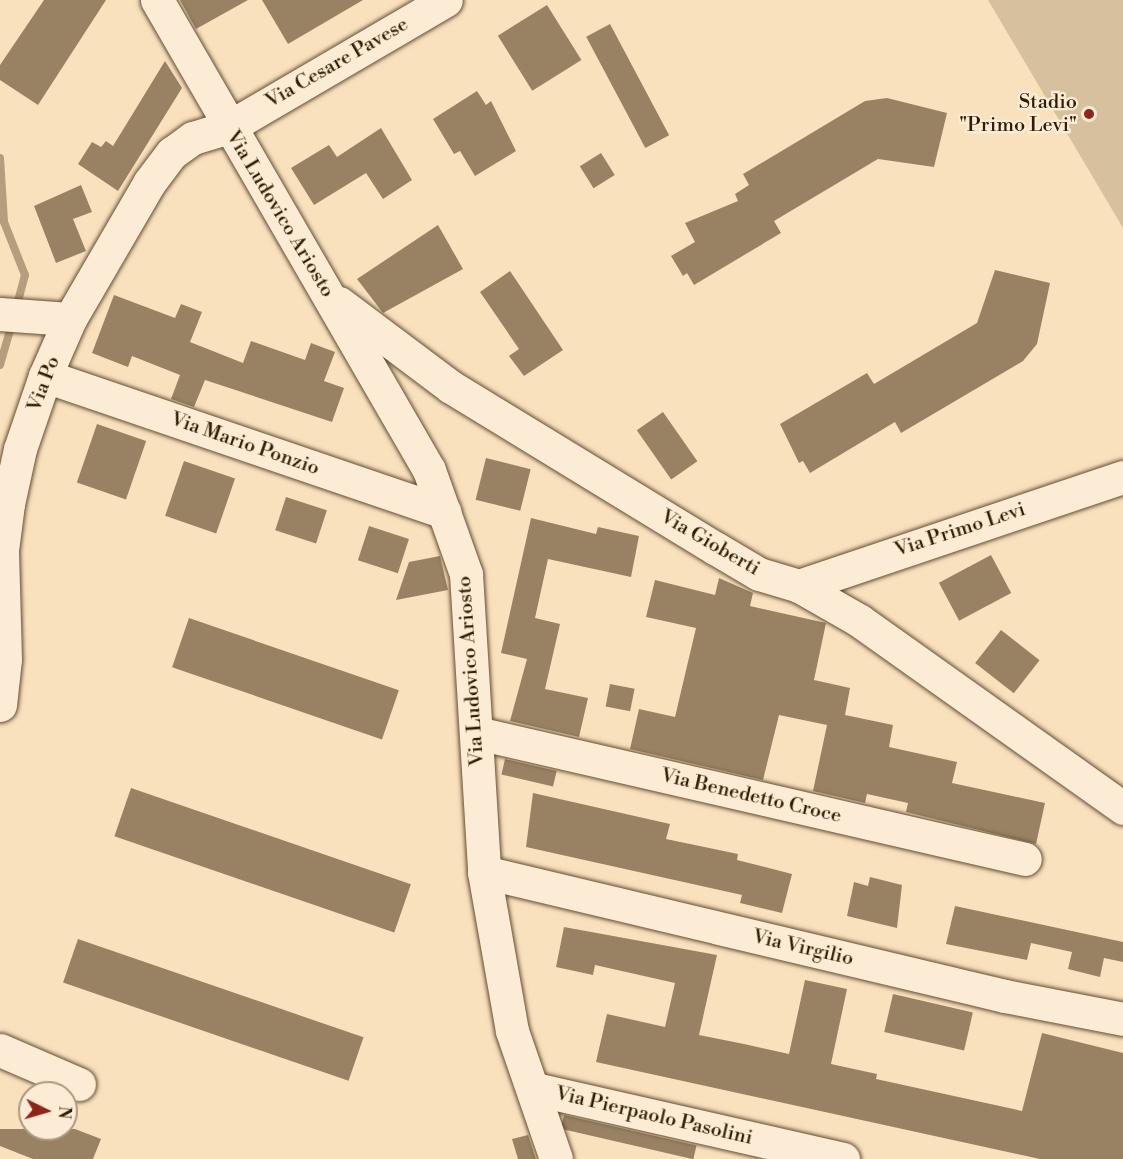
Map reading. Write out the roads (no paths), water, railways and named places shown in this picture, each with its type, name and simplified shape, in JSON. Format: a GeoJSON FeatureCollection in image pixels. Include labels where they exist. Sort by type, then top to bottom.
{"type":"FeatureCollection","features":[{"type":"Feature","properties":{"kind":"street","name":"Via Ludovico Ariosto"},"geometry":{"type":"LineString","coordinates":[[157,0],[429,470],[466,574],[484,872],[512,1031],[536,1089],[556,1159]]}},
{"type":"Feature","properties":{"kind":"street","name":"Via Cesare Pavese"},"geometry":{"type":"LineString","coordinates":[[229,127],[446,0]]}},
{"type":"Feature","properties":{"kind":"street","name":"Via Po"},"geometry":{"type":"LineString","coordinates":[[0,705],[5,659],[2,550],[8,504],[20,449],[45,376],[70,319],[149,183],[172,153],[194,138],[229,127]]}},
{"type":"Feature","properties":{"kind":"street","name":"Via Gioberti"},"geometry":{"type":"LineString","coordinates":[[328,295],[461,393],[715,549],[759,574],[799,586],[929,667],[1123,808]]}},
{"type":"Feature","properties":{"kind":"street"},"geometry":{"type":"LineString","coordinates":[[10,314],[70,319]]}},
{"type":"Feature","properties":{"kind":"street","name":"Via Mario Ponzio"},"geometry":{"type":"LineString","coordinates":[[45,376],[444,512]]}},
{"type":"Feature","properties":{"kind":"street","name":"Via Primo Levi"},"geometry":{"type":"LineString","coordinates":[[799,586],[1123,477]]}},
{"type":"Feature","properties":{"kind":"street","name":"Via Benedetto Croce"},"geometry":{"type":"LineString","coordinates":[[477,733],[1025,859]]}},
{"type":"Feature","properties":{"kind":"street","name":"Via Virgilio"},"geometry":{"type":"LineString","coordinates":[[484,872],[1005,996],[1123,1019]]}},
{"type":"Feature","properties":{"kind":"street"},"geometry":{"type":"LineString","coordinates":[[0,1050],[79,1084]]}},
{"type":"Feature","properties":{"kind":"street","name":"Via Pierpaolo Pasolini"},"geometry":{"type":"LineString","coordinates":[[536,1089],[843,1159]]}},
{"type":"Feature","properties":{"kind":"waterway"},"geometry":{"type":"LineString","coordinates":[[0,158],[4,222],[25,275],[16,308]]}},
{"type":"Feature","properties":{"kind":"waterway"},"geometry":{"type":"LineString","coordinates":[[0,365],[13,320]]}},
{"type":"Feature","properties":{"kind":"place","name":"Stadio \"Primo Levi\""},"geometry":{"type":"Point","coordinates":[1089,114]}}]}
